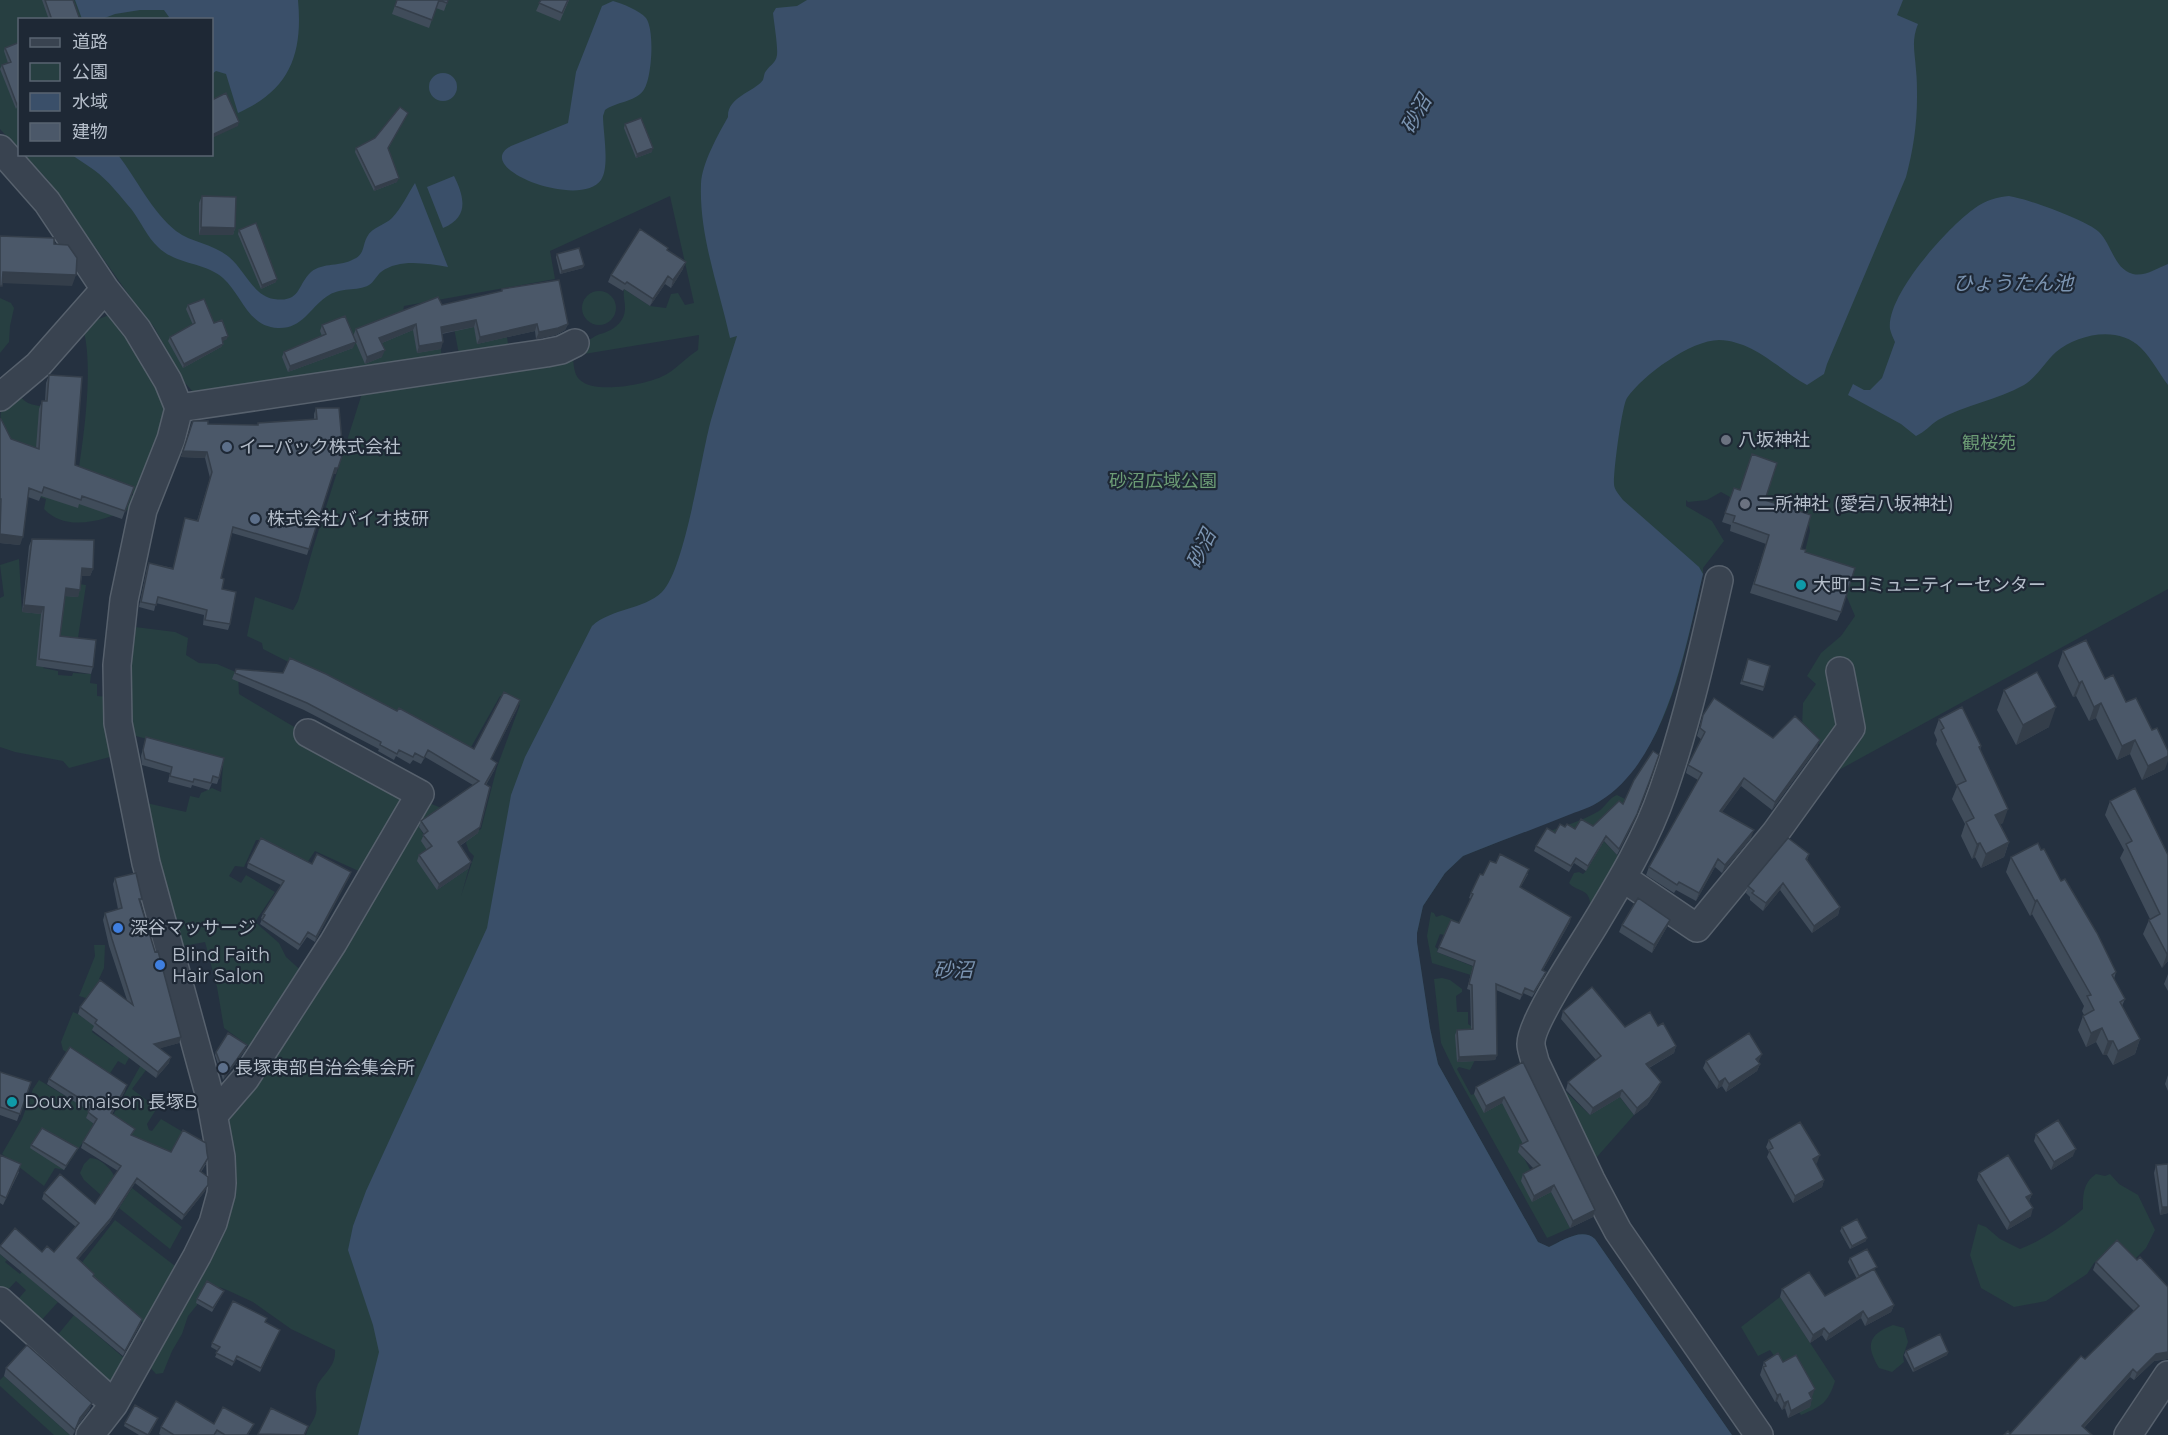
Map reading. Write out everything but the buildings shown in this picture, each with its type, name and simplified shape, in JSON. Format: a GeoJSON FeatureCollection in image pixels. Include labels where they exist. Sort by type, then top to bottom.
{"type":"FeatureCollection","features":[{"type":"Feature","properties":{"kind":"street"},"geometry":{"type":"LineString","coordinates":[[0,149],[42,195],[105,289],[137,329],[173,390],[179,408],[171,440],[143,510],[124,600],[117,665],[118,723],[146,863],[214,1115],[223,1171],[221,1194],[213,1223],[114,1404],[90,1435]]}},
{"type":"Feature","properties":{"kind":"street"},"geometry":{"type":"LineString","coordinates":[[0,397],[38,365],[105,289]]}},
{"type":"Feature","properties":{"kind":"street"},"geometry":{"type":"LineString","coordinates":[[179,408],[546,353],[561,350],[575,343]]}},
{"type":"Feature","properties":{"kind":"street"},"geometry":{"type":"LineString","coordinates":[[1719,580],[1697,674],[1663,791],[1645,836],[1623,878],[1538,1021],[1531,1044],[1535,1062],[1618,1231],[1759,1435]]}},
{"type":"Feature","properties":{"kind":"street"},"geometry":{"type":"LineString","coordinates":[[1623,878],[1696,928],[1776,832],[1851,728],[1840,671]]}},
{"type":"Feature","properties":{"kind":"street"},"geometry":{"type":"LineString","coordinates":[[214,1115],[245,1079],[327,952],[420,794],[308,733]]}},
{"type":"Feature","properties":{"kind":"street"},"geometry":{"type":"LineString","coordinates":[[0,1301],[114,1404]]}},
{"type":"Feature","properties":{"kind":"street"},"geometry":{"type":"LineString","coordinates":[[2128,1435],[2168,1375]]}},
{"type":"Feature","properties":{"kind":"green space","name":"砂沼"},"geometry":{"type":"Polygon","coordinates":[[[0,0],[2168,0],[2168,589],[1828,776],[1831,756],[1802,726],[1803,703],[1816,684],[1807,676],[1821,653],[1841,636],[1855,616],[1846,595],[1803,559],[1810,531],[1808,520],[1730,497],[1721,492],[1707,500],[1688,502],[1686,500],[1686,506],[1712,521],[1724,541],[1703,568],[1681,668],[1659,728],[1643,756],[1623,781],[1599,802],[1463,856],[1445,873],[1423,906],[1417,943],[1438,1064],[1538,1242],[1549,1247],[1584,1234],[1595,1239],[1732,1435],[306,1435],[316,1413],[318,1384],[332,1365],[335,1350],[291,1329],[253,1302],[227,1290],[219,1287],[211,1288],[200,1295],[197,1305],[188,1316],[163,1373],[156,1374],[149,1366],[200,1260],[227,1117],[424,801],[444,809],[419,827],[426,838],[437,890],[469,868],[461,896],[474,856],[466,843],[470,833],[481,829],[497,767],[520,705],[500,696],[470,749],[368,696],[308,672],[263,649],[262,643],[247,636],[255,597],[293,610],[298,601],[364,387],[195,394],[185,383],[154,327],[47,179],[25,156],[213,156],[213,18],[18,18],[18,149],[0,129],[0,0]],[[670,196],[550,251],[555,279],[404,306],[402,316],[412,320],[417,352],[441,349],[442,363],[460,360],[454,328],[474,327],[478,343],[507,337],[509,351],[573,359],[575,373],[580,380],[596,387],[619,387],[643,383],[671,371],[698,350],[699,335],[578,355],[583,342],[609,331],[623,318],[624,289],[650,306],[666,308],[671,294],[678,293],[685,305],[694,303],[670,196]]]}},
{"type":"Feature","properties":{"kind":"green space"},"geometry":{"type":"Polygon","coordinates":[[[599,291],[611,296],[616,308],[611,320],[599,325],[587,320],[582,308],[587,296],[599,291]]]}},
{"type":"Feature","properties":{"kind":"green space"},"geometry":{"type":"Polygon","coordinates":[[[0,298],[11,303],[14,308],[9,342],[0,353],[0,298]]]}},
{"type":"Feature","properties":{"kind":"green space"},"geometry":{"type":"Polygon","coordinates":[[[109,315],[118,322],[134,343],[166,404],[142,497],[78,474],[88,383],[87,347],[84,332],[94,321],[109,315]]]}},
{"type":"Feature","properties":{"kind":"green space"},"geometry":{"type":"Polygon","coordinates":[[[21,397],[29,403],[45,407],[39,457],[10,448],[0,425],[1,410],[21,397]]]}},
{"type":"Feature","properties":{"kind":"green space"},"geometry":{"type":"Polygon","coordinates":[[[52,463],[79,504],[126,508],[131,495],[140,499],[139,505],[90,522],[77,523],[54,517],[44,509],[46,499],[40,497],[52,463]]]}},
{"type":"Feature","properties":{"kind":"green space"},"geometry":{"type":"Polygon","coordinates":[[[19,559],[22,612],[65,582],[86,585],[78,638],[43,668],[58,671],[58,675],[91,674],[90,683],[97,684],[97,696],[109,697],[117,755],[69,768],[63,761],[0,747],[0,598],[4,596],[0,565],[19,559]]]}},
{"type":"Feature","properties":{"kind":"green space"},"geometry":{"type":"Polygon","coordinates":[[[127,626],[175,632],[188,638],[186,655],[199,663],[217,664],[238,673],[239,694],[405,793],[365,874],[315,851],[307,863],[265,840],[256,840],[244,867],[235,866],[229,876],[241,883],[246,875],[275,892],[255,922],[279,943],[286,957],[305,974],[253,1049],[224,1028],[217,987],[205,942],[178,947],[142,802],[186,812],[190,796],[199,798],[201,793],[212,788],[221,792],[223,765],[217,757],[124,733],[127,626]]]}},
{"type":"Feature","properties":{"kind":"green space"},"geometry":{"type":"Polygon","coordinates":[[[1617,795],[1625,799],[1618,816],[1593,830],[1621,859],[1592,907],[1587,895],[1569,883],[1574,873],[1583,874],[1586,871],[1573,835],[1553,838],[1545,833],[1593,815],[1617,795]]]}},
{"type":"Feature","properties":{"kind":"green space"},"geometry":{"type":"Polygon","coordinates":[[[1431,912],[1436,917],[1442,915],[1459,922],[1457,928],[1444,935],[1440,934],[1435,947],[1438,949],[1437,952],[1477,968],[1474,976],[1432,963],[1427,936],[1431,912]]]}},
{"type":"Feature","properties":{"kind":"green space"},"geometry":{"type":"Polygon","coordinates":[[[94,945],[105,945],[104,968],[99,979],[100,983],[89,999],[79,996],[95,956],[94,945]]]}},
{"type":"Feature","properties":{"kind":"green space"},"geometry":{"type":"Polygon","coordinates":[[[1434,979],[1450,980],[1462,989],[1462,992],[1456,996],[1457,1012],[1468,1012],[1468,1024],[1471,1026],[1474,1062],[1470,1070],[1459,1067],[1457,1069],[1471,1095],[1502,1103],[1528,1146],[1520,1151],[1532,1173],[1551,1192],[1570,1228],[1547,1238],[1455,1072],[1441,1043],[1434,979]]]}},
{"type":"Feature","properties":{"kind":"green space"},"geometry":{"type":"Polygon","coordinates":[[[73,1012],[95,1026],[92,1032],[113,1047],[116,1044],[129,1058],[125,1065],[118,1061],[107,1078],[63,1050],[61,1042],[73,1012]]]}},
{"type":"Feature","properties":{"kind":"green space"},"geometry":{"type":"Polygon","coordinates":[[[143,1061],[152,1062],[132,1089],[157,1108],[147,1124],[149,1130],[152,1131],[161,1119],[183,1132],[168,1159],[136,1139],[112,1117],[143,1061]]]}},
{"type":"Feature","properties":{"kind":"green space"},"geometry":{"type":"Polygon","coordinates":[[[39,1080],[90,1111],[86,1118],[94,1126],[64,1170],[55,1168],[44,1186],[2,1154],[22,1119],[33,1089],[39,1080]]]}},
{"type":"Feature","properties":{"kind":"green space"},"geometry":{"type":"Polygon","coordinates":[[[1565,1091],[1590,1115],[1615,1091],[1634,1115],[1596,1158],[1588,1154],[1564,1099],[1565,1091]]]}},
{"type":"Feature","properties":{"kind":"green space"},"geometry":{"type":"Polygon","coordinates":[[[90,1158],[105,1165],[115,1178],[102,1196],[84,1180],[80,1173],[90,1158]]]}},
{"type":"Feature","properties":{"kind":"green space"},"geometry":{"type":"Polygon","coordinates":[[[2096,1174],[2105,1176],[2110,1174],[2119,1184],[2138,1195],[2155,1230],[2146,1248],[2134,1260],[2114,1246],[2094,1263],[2087,1274],[2046,1301],[2014,1307],[1981,1288],[1970,1255],[1978,1224],[2020,1249],[2053,1232],[2083,1209],[2086,1185],[2096,1174]]]}},
{"type":"Feature","properties":{"kind":"green space"},"geometry":{"type":"Polygon","coordinates":[[[132,1188],[182,1227],[170,1249],[119,1208],[132,1188]]]}},
{"type":"Feature","properties":{"kind":"green space"},"geometry":{"type":"Polygon","coordinates":[[[115,1220],[183,1272],[149,1328],[80,1265],[115,1220]]]}},
{"type":"Feature","properties":{"kind":"green space"},"geometry":{"type":"Polygon","coordinates":[[[0,1254],[7,1260],[5,1262],[20,1274],[26,1266],[26,1275],[58,1302],[38,1324],[15,1303],[26,1290],[16,1281],[5,1293],[0,1289],[0,1254]]]}},
{"type":"Feature","properties":{"kind":"green space"},"geometry":{"type":"Polygon","coordinates":[[[1780,1297],[1835,1381],[1830,1394],[1823,1403],[1801,1415],[1799,1412],[1809,1406],[1770,1350],[1758,1356],[1741,1327],[1780,1297]]]}},
{"type":"Feature","properties":{"kind":"green space"},"geometry":{"type":"Polygon","coordinates":[[[74,1315],[124,1358],[147,1331],[114,1392],[56,1337],[74,1315]]]}},
{"type":"Feature","properties":{"kind":"green space"},"geometry":{"type":"Polygon","coordinates":[[[1893,1325],[1904,1328],[1908,1342],[1903,1356],[1904,1362],[1892,1372],[1879,1368],[1872,1353],[1871,1342],[1878,1333],[1893,1325]]]}},
{"type":"Feature","properties":{"kind":"green space"},"geometry":{"type":"Polygon","coordinates":[[[4,1376],[70,1435],[54,1435],[0,1386],[0,1380],[4,1376]]]}},
{"type":"Feature","properties":{"kind":"water"},"geometry":{"type":"Polygon","coordinates":[[[75,0],[298,0],[299,19],[295,53],[281,81],[256,104],[238,113],[226,74],[216,71],[213,73],[213,18],[168,18],[164,10],[140,10],[105,18],[82,18],[75,0]]]}},
{"type":"Feature","properties":{"kind":"water","name":"砂沼"},"geometry":{"type":"Polygon","coordinates":[[[807,0],[1903,0],[1897,15],[1918,24],[1914,42],[1917,84],[1911,157],[1906,177],[1824,374],[1807,385],[1755,350],[1719,340],[1695,346],[1668,360],[1634,389],[1625,403],[1616,454],[1615,488],[1623,500],[1699,567],[1703,574],[1681,666],[1658,730],[1642,758],[1623,782],[1597,803],[1463,856],[1445,873],[1423,906],[1417,933],[1430,1028],[1438,1064],[1538,1242],[1549,1247],[1584,1234],[1595,1239],[1732,1435],[358,1435],[379,1352],[373,1325],[348,1250],[353,1226],[366,1191],[487,928],[511,795],[525,757],[592,626],[609,616],[646,602],[662,592],[678,560],[711,420],[737,336],[730,338],[706,242],[701,203],[702,176],[707,158],[728,117],[732,104],[763,80],[765,72],[775,60],[777,46],[773,13],[776,8],[797,6],[807,0]]]}},
{"type":"Feature","properties":{"kind":"water"},"geometry":{"type":"Polygon","coordinates":[[[613,1],[635,10],[646,18],[651,33],[651,55],[649,77],[643,91],[605,110],[603,116],[605,167],[601,180],[589,188],[572,190],[552,188],[516,174],[505,165],[502,155],[511,146],[568,123],[576,72],[602,6],[613,1]]]}},
{"type":"Feature","properties":{"kind":"water"},"geometry":{"type":"Polygon","coordinates":[[[443,73],[453,77],[457,87],[453,97],[443,101],[433,97],[429,87],[433,77],[443,73]]]}},
{"type":"Feature","properties":{"kind":"water"},"geometry":{"type":"Polygon","coordinates":[[[73,156],[119,156],[167,223],[182,235],[217,249],[229,257],[260,293],[274,299],[283,300],[294,296],[306,277],[316,269],[358,257],[369,234],[392,218],[415,183],[448,267],[414,263],[397,265],[381,272],[371,284],[343,290],[326,297],[293,325],[278,328],[268,326],[252,316],[223,278],[208,269],[173,257],[158,247],[132,210],[94,170],[73,156]]]}},
{"type":"Feature","properties":{"kind":"water"},"geometry":{"type":"Polygon","coordinates":[[[454,176],[462,198],[461,212],[458,218],[443,228],[427,187],[454,176]]]}},
{"type":"Feature","properties":{"kind":"water","name":"ひょうたん池"},"geometry":{"type":"Polygon","coordinates":[[[2009,196],[2056,211],[2092,227],[2103,237],[2117,262],[2133,274],[2151,272],[2168,264],[2168,385],[2145,352],[2132,341],[2110,334],[2086,337],[2056,352],[2024,385],[1948,415],[1916,436],[1901,424],[1848,395],[1853,384],[1864,390],[1870,390],[1882,378],[1895,342],[1890,329],[1891,315],[1898,298],[1921,263],[1950,230],[1975,208],[1992,199],[2009,196]]]}},
{"type":"Feature","properties":{"kind":"place","name":"八坂神社"},"geometry":{"type":"Point","coordinates":[1726,440]}},
{"type":"Feature","properties":{"kind":"place","name":"イーパック株式会社"},"geometry":{"type":"Point","coordinates":[227,447]}},
{"type":"Feature","properties":{"kind":"place","name":"二所神社 (愛宕八坂神社)"},"geometry":{"type":"Point","coordinates":[1745,504]}},
{"type":"Feature","properties":{"kind":"place","name":"株式会社バイオ技研"},"geometry":{"type":"Point","coordinates":[255,519]}},
{"type":"Feature","properties":{"kind":"place","name":"大町コミュニティーセンター"},"geometry":{"type":"Point","coordinates":[1801,585]}},
{"type":"Feature","properties":{"kind":"place","name":"深谷マッサージ"},"geometry":{"type":"Point","coordinates":[118,928]}},
{"type":"Feature","properties":{"kind":"place","name":"Blind Faith Hair Salon"},"geometry":{"type":"Point","coordinates":[160,965]}},
{"type":"Feature","properties":{"kind":"place","name":"長塚東部自治会集会所"},"geometry":{"type":"Point","coordinates":[223,1068]}},
{"type":"Feature","properties":{"kind":"place","name":"Doux maison 長塚B"},"geometry":{"type":"Point","coordinates":[12,1102]}},
{"type":"Feature","properties":{"kind":"park label","name":"観桜苑"},"geometry":{"type":"Point","coordinates":[1989,443]}},
{"type":"Feature","properties":{"kind":"park label","name":"砂沼広域公園"},"geometry":{"type":"Point","coordinates":[1163,481]}}]}
